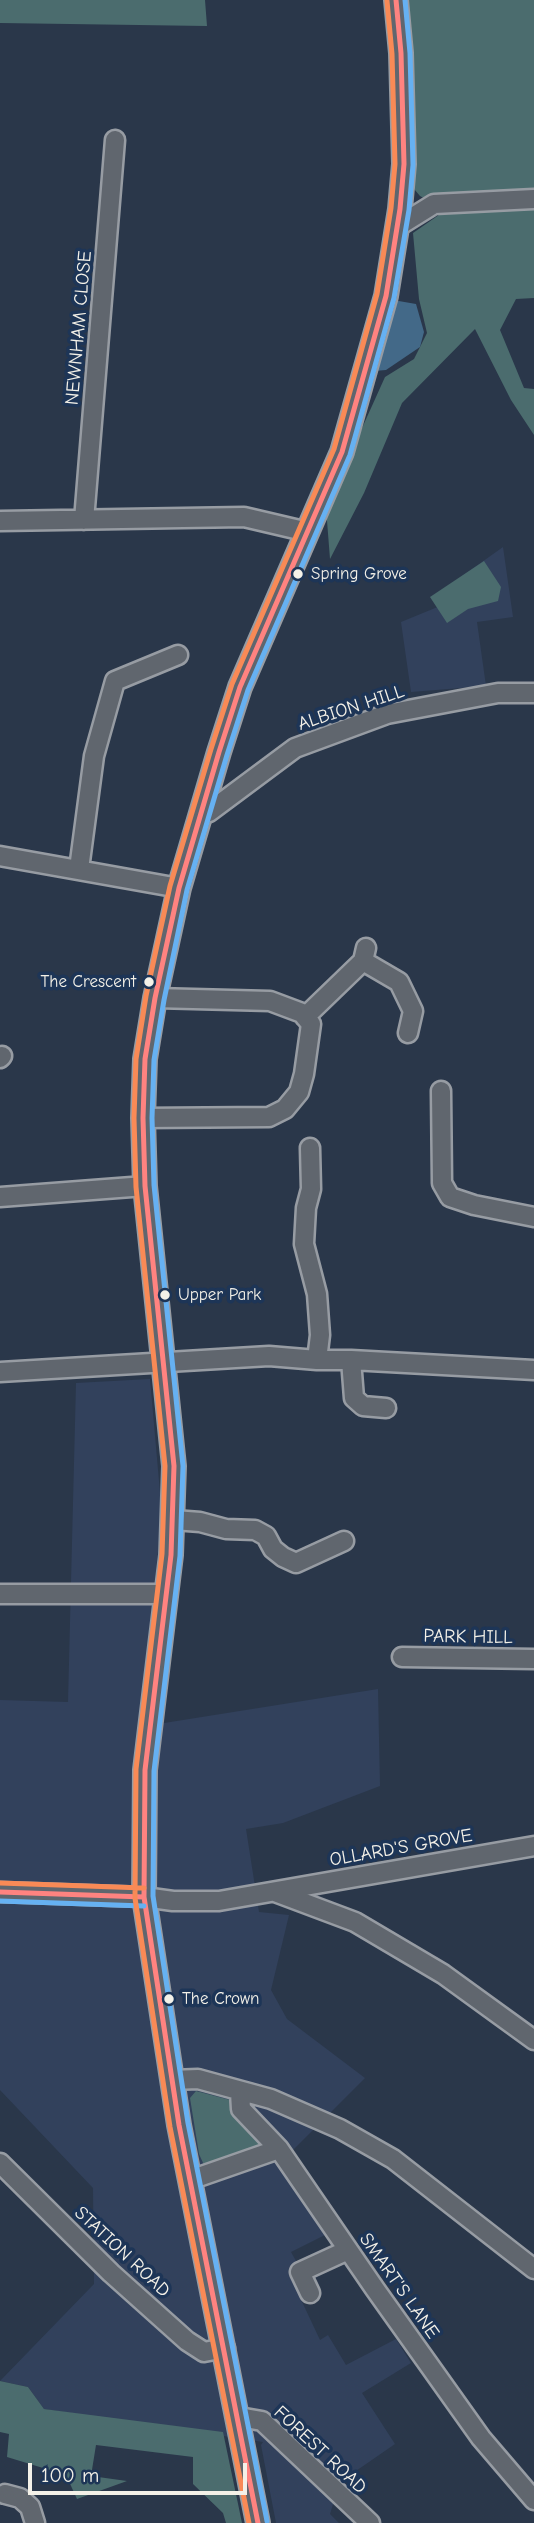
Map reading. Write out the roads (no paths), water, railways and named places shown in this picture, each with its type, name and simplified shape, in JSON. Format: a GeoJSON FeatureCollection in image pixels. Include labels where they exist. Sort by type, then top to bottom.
{"type":"FeatureCollection","features":[{"type":"Feature","properties":{"kind":"main road"},"geometry":{"type":"LineString","coordinates":[[258,2523],[190,2180],[144,1897],[145,1770],[174,1520],[174,1466],[145,1186],[145,1059],[179,888],[240,687],[342,452],[386,296],[402,192],[404,126],[396,0]]}},
{"type":"Feature","properties":{"kind":"street","name":"NEWNHAM CLOSE"},"geometry":{"type":"LineString","coordinates":[[84,520],[115,140]]}},
{"type":"Feature","properties":{"kind":"street"},"geometry":{"type":"LineString","coordinates":[[402,192],[434,204],[534,199]]}},
{"type":"Feature","properties":{"kind":"street"},"geometry":{"type":"LineString","coordinates":[[397,227],[434,204]]}},
{"type":"Feature","properties":{"kind":"street"},"geometry":{"type":"LineString","coordinates":[[0,521],[244,517],[308,532]]}},
{"type":"Feature","properties":{"kind":"street"},"geometry":{"type":"LineString","coordinates":[[79,869],[94,756],[115,681],[178,655]]}},
{"type":"Feature","properties":{"kind":"street","name":"ALBION HILL"},"geometry":{"type":"LineString","coordinates":[[200,815],[209,812],[295,748],[387,714],[498,692],[534,694]]}},
{"type":"Feature","properties":{"kind":"street"},"geometry":{"type":"LineString","coordinates":[[0,856],[179,888]]}},
{"type":"Feature","properties":{"kind":"street"},"geometry":{"type":"LineString","coordinates":[[305,1017],[364,955],[399,982],[413,1011],[408,1032]]}},
{"type":"Feature","properties":{"kind":"street"},"geometry":{"type":"LineString","coordinates":[[143,1118],[269,1117],[285,1109],[299,1092],[311,1024],[302,1013],[290,1006],[270,1001],[155,998]]}},
{"type":"Feature","properties":{"kind":"street"},"geometry":{"type":"LineString","coordinates":[[441,1091],[442,1183],[450,1197],[474,1206],[534,1217]]}},
{"type":"Feature","properties":{"kind":"street"},"geometry":{"type":"LineString","coordinates":[[310,1148],[312,1189],[306,1208],[304,1244],[317,1294],[320,1335],[317,1360]]}},
{"type":"Feature","properties":{"kind":"street"},"geometry":{"type":"LineString","coordinates":[[0,1197],[145,1186]]}},
{"type":"Feature","properties":{"kind":"street"},"geometry":{"type":"LineString","coordinates":[[0,1372],[270,1356],[534,1370]]}},
{"type":"Feature","properties":{"kind":"street"},"geometry":{"type":"LineString","coordinates":[[351,1360],[354,1398],[363,1406],[386,1408]]}},
{"type":"Feature","properties":{"kind":"street"},"geometry":{"type":"LineString","coordinates":[[174,1520],[200,1522],[226,1530],[255,1530],[266,1536],[273,1549],[296,1563],[344,1541]]}},
{"type":"Feature","properties":{"kind":"street"},"geometry":{"type":"LineString","coordinates":[[0,1594],[167,1594]]}},
{"type":"Feature","properties":{"kind":"street","name":"PARK HILL"},"geometry":{"type":"LineString","coordinates":[[402,1657],[534,1659]]}},
{"type":"Feature","properties":{"kind":"street","name":"OLLARD'S GROVE"},"geometry":{"type":"LineString","coordinates":[[0,1892],[219,1901],[534,1846]]}},
{"type":"Feature","properties":{"kind":"street"},"geometry":{"type":"LineString","coordinates":[[275,1892],[355,1922],[443,1974],[534,2040]]}},
{"type":"Feature","properties":{"kind":"street"},"geometry":{"type":"LineString","coordinates":[[172,2080],[198,2080],[271,2099],[340,2129],[393,2159],[534,2269]]}},
{"type":"Feature","properties":{"kind":"street","name":"SMART'S LANE"},"geometry":{"type":"LineString","coordinates":[[240,2092],[241,2109],[279,2149],[481,2438],[534,2500]]}},
{"type":"Feature","properties":{"kind":"street"},"geometry":{"type":"LineString","coordinates":[[190,2180],[279,2149]]}},
{"type":"Feature","properties":{"kind":"street","name":"STATION ROAD"},"geometry":{"type":"LineString","coordinates":[[0,2163],[111,2273],[187,2341],[204,2351],[225,2348]]}},
{"type":"Feature","properties":{"kind":"street"},"geometry":{"type":"LineString","coordinates":[[310,2292],[300,2272],[348,2250]]}},
{"type":"Feature","properties":{"kind":"street","name":"FOREST ROAD"},"geometry":{"type":"LineString","coordinates":[[239,2417],[262,2421],[370,2523]]}},
{"type":"Feature","properties":{"kind":"street"},"geometry":{"type":"LineString","coordinates":[[5,2494],[20,2498],[30,2507],[34,2523]]}},
{"type":"Feature","properties":{"kind":"place","name":"Spring Grove"},"geometry":{"type":"Point","coordinates":[298,574]}},
{"type":"Feature","properties":{"kind":"place","name":"The Crescent"},"geometry":{"type":"Point","coordinates":[149,982]}},
{"type":"Feature","properties":{"kind":"place","name":"Upper Park"},"geometry":{"type":"Point","coordinates":[165,1295]}},
{"type":"Feature","properties":{"kind":"place","name":"The Crown"},"geometry":{"type":"Point","coordinates":[169,1999]}}]}
